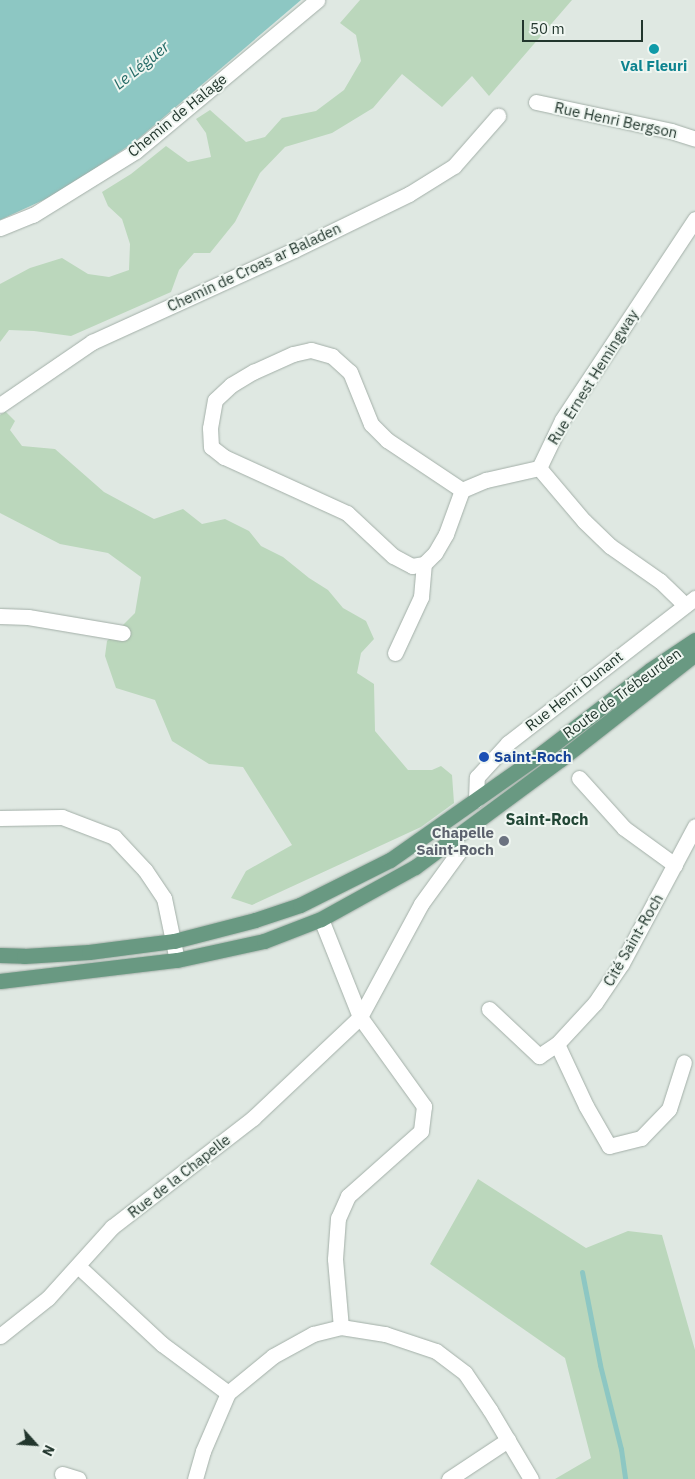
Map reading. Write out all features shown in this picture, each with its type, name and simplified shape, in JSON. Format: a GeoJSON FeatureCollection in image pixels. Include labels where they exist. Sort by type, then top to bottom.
{"type":"FeatureCollection","features":[{"type":"Feature","properties":{"kind":"main road","name":"Route de Trébeurden"},"geometry":{"type":"LineString","coordinates":[[0,955],[24,956],[89,952],[174,942],[256,920],[300,904],[390,860],[476,800],[695,640]]}},
{"type":"Feature","properties":{"kind":"main road","name":"Route de Trébeurden"},"geometry":{"type":"LineString","coordinates":[[0,981],[177,960],[264,941],[321,919],[416,868],[561,759],[695,654]]}},
{"type":"Feature","properties":{"kind":"street","name":"Chemin de Halage"},"geometry":{"type":"LineString","coordinates":[[0,228],[32,215],[136,151],[316,0]]}},
{"type":"Feature","properties":{"kind":"street","name":"Rue Henri Bergson"},"geometry":{"type":"LineString","coordinates":[[536,102],[671,131],[695,139]]}},
{"type":"Feature","properties":{"kind":"street","name":"Chemin de Croas ar Baladen"},"geometry":{"type":"LineString","coordinates":[[0,405],[92,342],[294,250],[409,194],[454,166],[498,116]]}},
{"type":"Feature","properties":{"kind":"street","name":"Rue Ernest Hemingway"},"geometry":{"type":"LineString","coordinates":[[539,468],[562,420],[692,228]]}},
{"type":"Feature","properties":{"kind":"street"},"geometry":{"type":"LineString","coordinates":[[462,490],[387,440],[371,424],[350,372],[332,356],[311,350],[293,354],[252,372],[231,385],[215,400],[210,428],[210,447],[224,457],[347,513],[393,556],[412,566],[424,564],[435,553],[446,534],[462,490],[486,480],[539,468],[584,521],[610,546],[690,602]]}},
{"type":"Feature","properties":{"kind":"street"},"geometry":{"type":"LineString","coordinates":[[395,653],[421,597],[424,564]]}},
{"type":"Feature","properties":{"kind":"street","name":"Rue Henri Dunant"},"geometry":{"type":"LineString","coordinates":[[476,800],[477,777],[508,743],[690,602]]}},
{"type":"Feature","properties":{"kind":"street"},"geometry":{"type":"LineString","coordinates":[[0,616],[28,617],[123,633]]}},
{"type":"Feature","properties":{"kind":"street"},"geometry":{"type":"LineString","coordinates":[[579,778],[624,828],[675,864]]}},
{"type":"Feature","properties":{"kind":"street"},"geometry":{"type":"LineString","coordinates":[[0,818],[62,817],[114,837],[145,870],[164,898],[177,960]]}},
{"type":"Feature","properties":{"kind":"street","name":"Cité Saint-Roch"},"geometry":{"type":"LineString","coordinates":[[489,1009],[539,1056],[557,1044],[594,1003],[622,963],[695,826]]}},
{"type":"Feature","properties":{"kind":"street","name":"Rue de la Chapelle"},"geometry":{"type":"LineString","coordinates":[[0,1336],[48,1298],[112,1227],[253,1118],[360,1016],[421,904],[458,853]]}},
{"type":"Feature","properties":{"kind":"street"},"geometry":{"type":"LineString","coordinates":[[321,919],[360,1016],[424,1106],[421,1132],[348,1196],[338,1218],[335,1259],[341,1327]]}},
{"type":"Feature","properties":{"kind":"street"},"geometry":{"type":"LineString","coordinates":[[557,1044],[586,1106],[610,1146],[641,1138],[669,1109],[684,1062]]}},
{"type":"Feature","properties":{"kind":"street"},"geometry":{"type":"LineString","coordinates":[[78,1266],[162,1344],[228,1394]]}},
{"type":"Feature","properties":{"kind":"street"},"geometry":{"type":"LineString","coordinates":[[195,1479],[203,1451],[228,1394],[272,1356],[312,1334],[341,1327],[384,1334],[436,1351],[465,1373],[531,1479]]}},
{"type":"Feature","properties":{"kind":"street"},"geometry":{"type":"LineString","coordinates":[[449,1479],[508,1440]]}},
{"type":"Feature","properties":{"kind":"street"},"geometry":{"type":"LineString","coordinates":[[62,1474],[78,1479]]}},
{"type":"Feature","properties":{"kind":"green space"},"geometry":{"type":"Polygon","coordinates":[[[360,0],[572,0],[489,96],[472,76],[442,107],[402,74],[373,108],[332,133],[285,147],[260,173],[235,222],[210,253],[194,253],[179,270],[171,292],[71,336],[9,330],[0,342],[0,284],[30,268],[62,258],[88,274],[109,277],[129,270],[130,244],[122,219],[108,206],[102,192],[131,174],[166,146],[188,162],[211,157],[206,133],[196,119],[210,110],[246,142],[265,137],[282,118],[316,111],[344,90],[361,61],[356,35],[340,23],[360,0]]]}},
{"type":"Feature","properties":{"kind":"green space"},"geometry":{"type":"Polygon","coordinates":[[[5,411],[15,421],[10,430],[22,446],[55,449],[104,492],[154,519],[183,509],[202,524],[225,519],[249,531],[261,546],[283,557],[309,578],[328,590],[343,608],[366,621],[374,639],[361,653],[357,673],[374,684],[375,731],[408,770],[432,770],[441,766],[452,775],[454,803],[421,827],[252,905],[231,898],[246,871],[292,845],[243,767],[209,764],[172,741],[155,700],[116,688],[105,656],[107,641],[135,613],[141,577],[108,553],[60,544],[0,513],[0,415],[5,411]]]}},
{"type":"Feature","properties":{"kind":"green space"},"geometry":{"type":"Polygon","coordinates":[[[478,1179],[586,1248],[628,1231],[662,1235],[695,1350],[695,1479],[555,1479],[591,1458],[565,1358],[430,1264],[478,1179]]]}},
{"type":"Feature","properties":{"kind":"water","name":"Le Léguer"},"geometry":{"type":"Polygon","coordinates":[[[0,0],[301,0],[137,140],[63,191],[0,220],[0,0]]]}},
{"type":"Feature","properties":{"kind":"waterway"},"geometry":{"type":"LineString","coordinates":[[582,1272],[600,1365],[621,1449],[625,1479]]}},
{"type":"Feature","properties":{"kind":"place","name":"Val Fleuri"},"geometry":{"type":"Point","coordinates":[654,49]}},
{"type":"Feature","properties":{"kind":"place","name":"Saint-Roch"},"geometry":{"type":"Point","coordinates":[484,757]}},
{"type":"Feature","properties":{"kind":"place","name":"Chapelle Saint-Roch"},"geometry":{"type":"Point","coordinates":[504,841]}},
{"type":"Feature","properties":{"kind":"district","name":"Saint-Roch"},"geometry":{"type":"Point","coordinates":[547,819]}}]}
